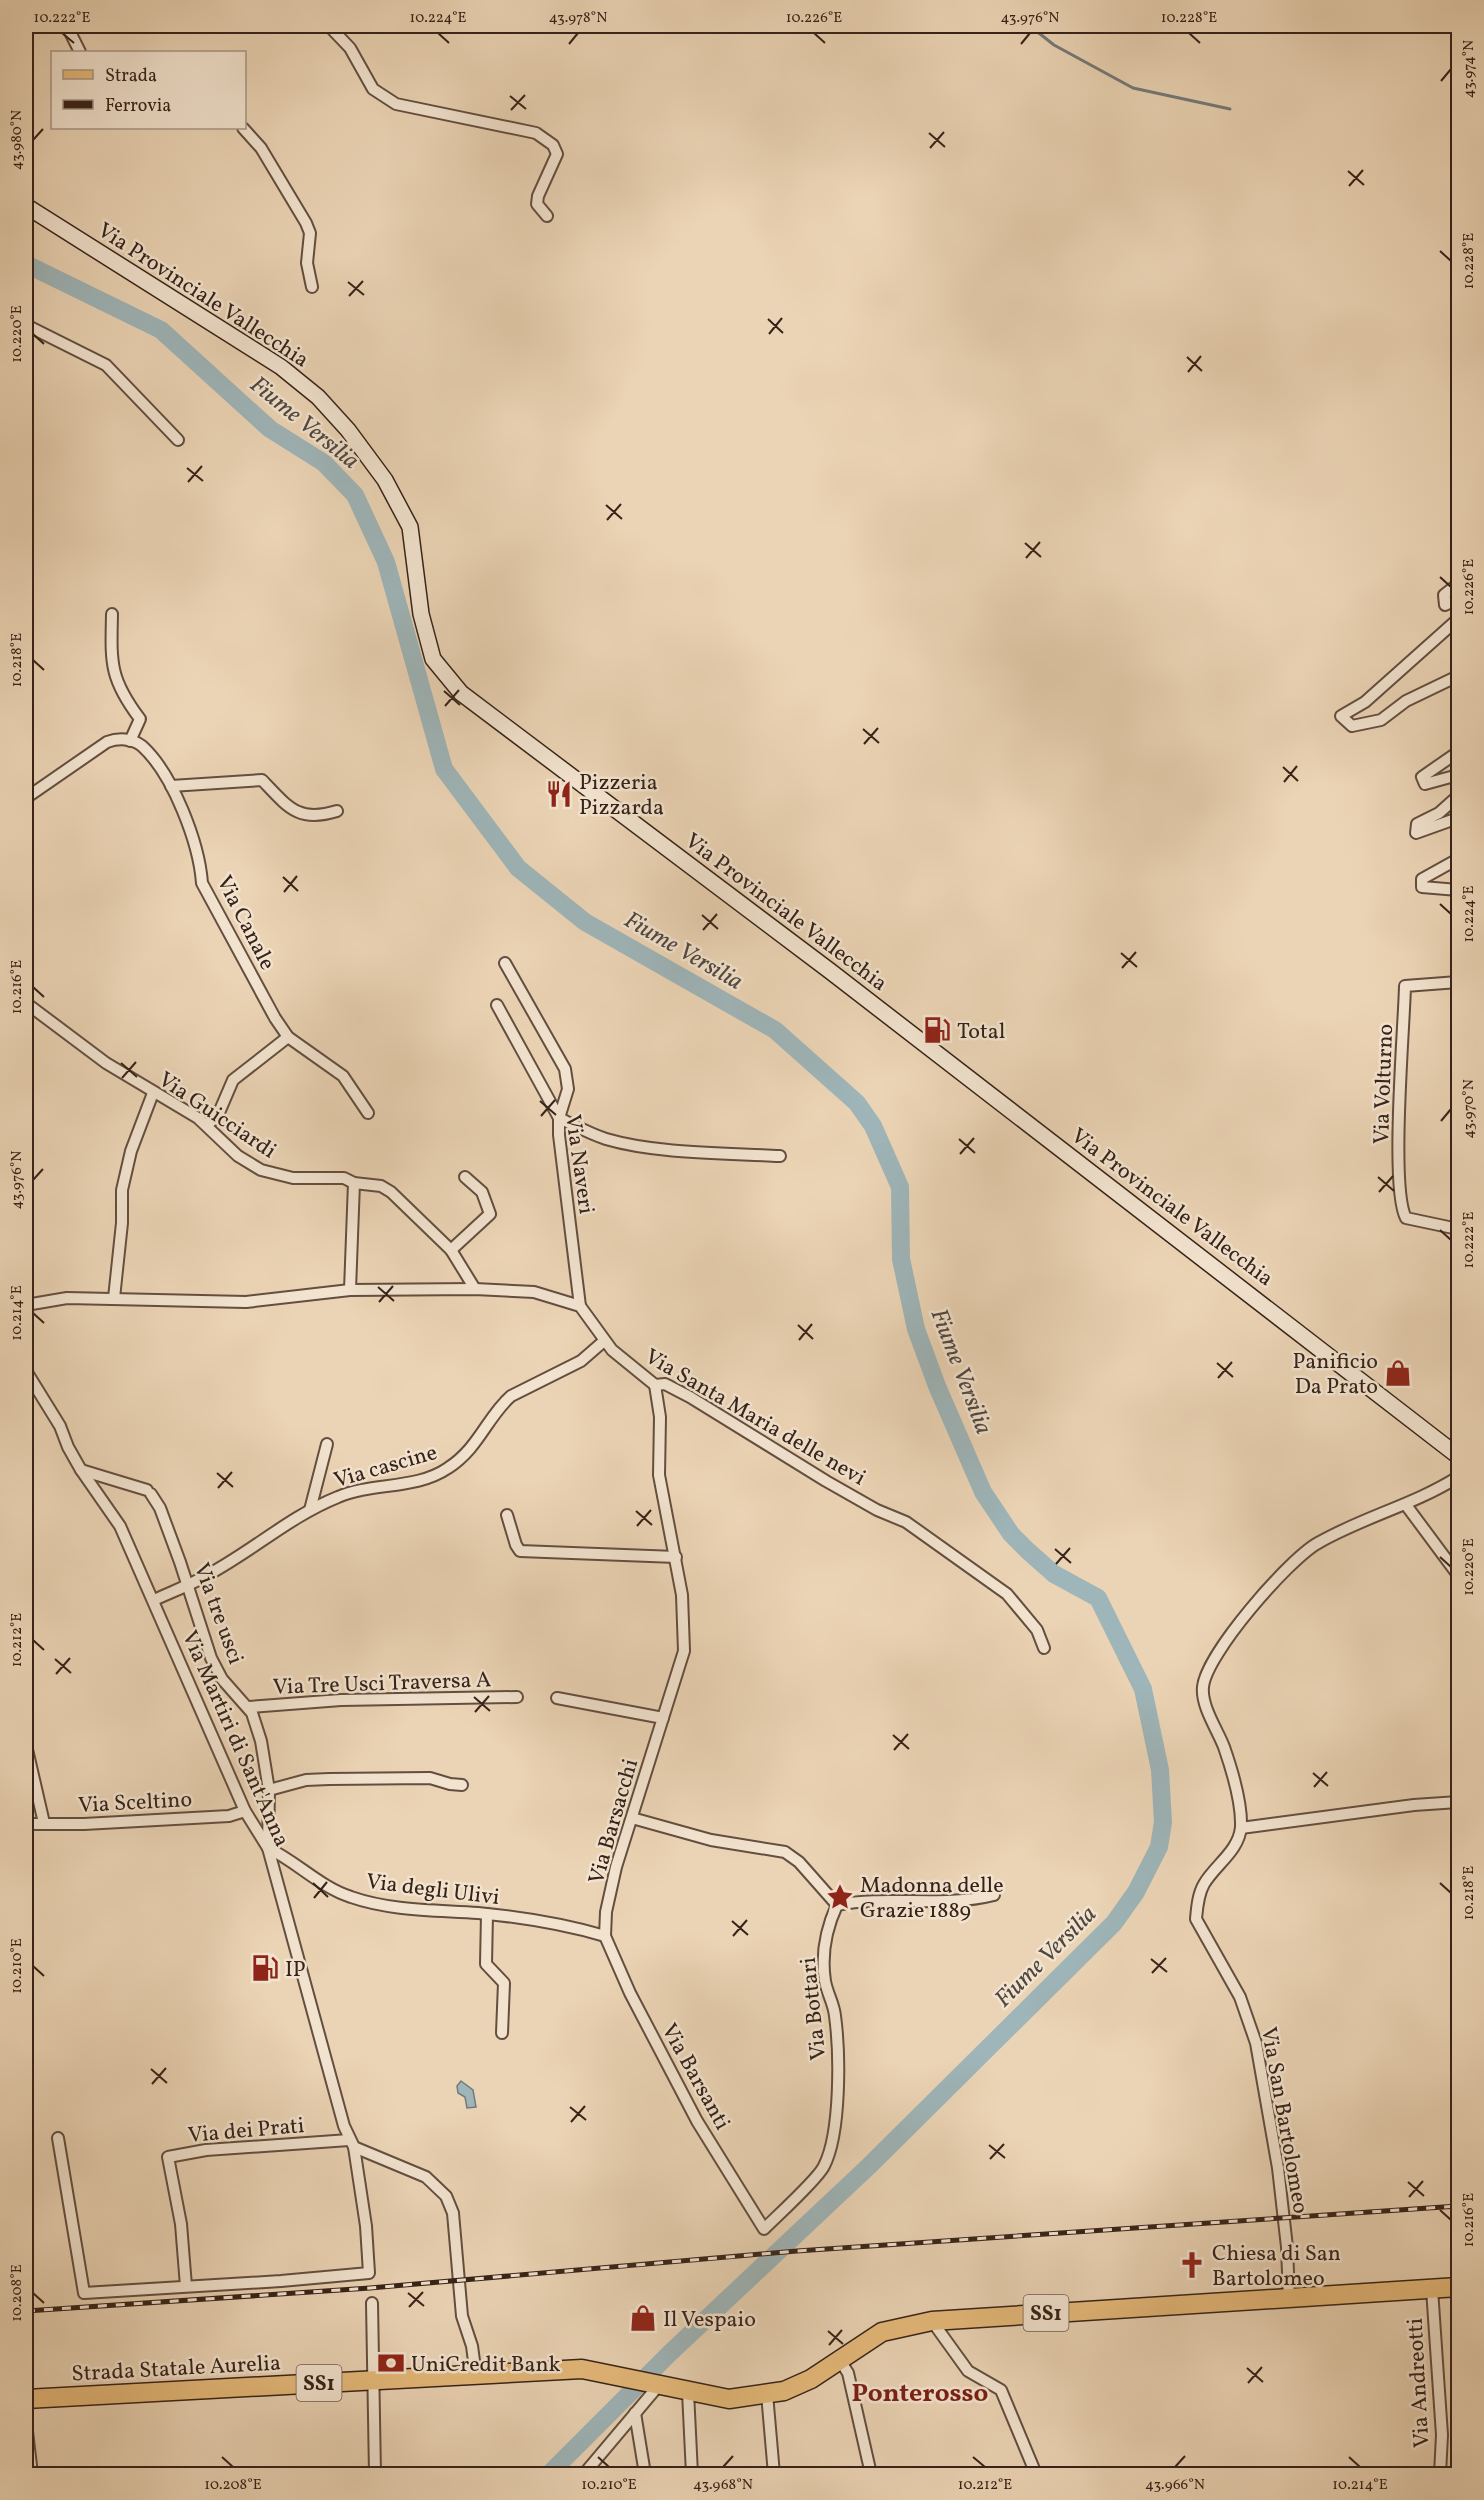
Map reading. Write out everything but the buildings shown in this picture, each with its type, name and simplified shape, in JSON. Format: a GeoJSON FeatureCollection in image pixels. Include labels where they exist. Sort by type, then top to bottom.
{"type":"FeatureCollection","features":[{"type":"Feature","properties":{"kind":"main road","name":"Via Provinciale Vallecchia"},"geometry":{"type":"LineString","coordinates":[[26,206],[281,367],[318,397],[348,430],[385,480],[410,528],[421,614],[433,659],[461,693],[849,986],[1458,1456]]}},
{"type":"Feature","properties":{"kind":"main road","name":"Strada Statale Aurelia"},"geometry":{"type":"LineString","coordinates":[[26,2399],[582,2369],[729,2399],[784,2391],[811,2379],[882,2332],[932,2321],[1458,2287]]}},
{"type":"Feature","properties":{"kind":"street"},"geometry":{"type":"LineString","coordinates":[[67,26],[80,51]]}},
{"type":"Feature","properties":{"kind":"street"},"geometry":{"type":"LineString","coordinates":[[329,26],[350,48],[373,89],[396,104],[536,133],[553,145],[557,154],[538,196],[537,204],[547,216]]}},
{"type":"Feature","properties":{"kind":"street"},"geometry":{"type":"LineString","coordinates":[[244,129],[261,148],[306,223],[310,233],[307,263],[312,287]]}},
{"type":"Feature","properties":{"kind":"street"},"geometry":{"type":"LineString","coordinates":[[26,325],[106,365],[178,440]]}},
{"type":"Feature","properties":{"kind":"street"},"geometry":{"type":"LineString","coordinates":[[1458,584],[1444,595],[1445,605],[1458,599]]}},
{"type":"Feature","properties":{"kind":"street"},"geometry":{"type":"LineString","coordinates":[[26,798],[107,742],[118,738],[130,741],[140,719],[122,694],[114,675],[112,614]]}},
{"type":"Feature","properties":{"kind":"street"},"geometry":{"type":"LineString","coordinates":[[1458,619],[1365,702],[1341,716],[1352,726],[1381,720],[1406,701],[1458,676]]}},
{"type":"Feature","properties":{"kind":"street","name":"Via Canale"},"geometry":{"type":"LineString","coordinates":[[130,741],[141,745],[171,786],[200,861],[202,884],[236,949],[288,1037],[344,1076],[368,1113]]}},
{"type":"Feature","properties":{"kind":"street"},"geometry":{"type":"LineString","coordinates":[[1458,752],[1422,777],[1425,784],[1458,775]]}},
{"type":"Feature","properties":{"kind":"street"},"geometry":{"type":"LineString","coordinates":[[171,786],[262,780],[300,814],[318,816],[337,811]]}},
{"type":"Feature","properties":{"kind":"street"},"geometry":{"type":"LineString","coordinates":[[1458,796],[1439,813],[1417,824],[1416,833],[1458,818]]}},
{"type":"Feature","properties":{"kind":"street"},"geometry":{"type":"LineString","coordinates":[[1458,859],[1422,879],[1422,887],[1458,890]]}},
{"type":"Feature","properties":{"kind":"street"},"geometry":{"type":"LineString","coordinates":[[505,963],[566,1069],[568,1089],[559,1118],[605,1138],[644,1145],[717,1153],[780,1156]]}},
{"type":"Feature","properties":{"kind":"street","name":"Via Volturno"},"geometry":{"type":"LineString","coordinates":[[1458,982],[1405,986],[1399,1154],[1401,1208],[1406,1218],[1458,1229]]}},
{"type":"Feature","properties":{"kind":"street","name":"Via Guicciardi"},"geometry":{"type":"LineString","coordinates":[[26,1003],[71,1038],[153,1093],[207,1125],[238,1156],[274,1175],[344,1178],[354,1183],[381,1186],[391,1192],[451,1250],[475,1289]]}},
{"type":"Feature","properties":{"kind":"street","name":"Via Naveri"},"geometry":{"type":"LineString","coordinates":[[497,1005],[559,1118],[559,1135],[580,1306]]}},
{"type":"Feature","properties":{"kind":"street"},"geometry":{"type":"LineString","coordinates":[[207,1125],[218,1115],[233,1080],[288,1037]]}},
{"type":"Feature","properties":{"kind":"street"},"geometry":{"type":"LineString","coordinates":[[114,1298],[122,1223],[122,1190],[131,1151],[153,1093]]}},
{"type":"Feature","properties":{"kind":"street"},"geometry":{"type":"LineString","coordinates":[[451,1250],[490,1214],[482,1192],[465,1177]]}},
{"type":"Feature","properties":{"kind":"street"},"geometry":{"type":"LineString","coordinates":[[350,1290],[354,1183]]}},
{"type":"Feature","properties":{"kind":"street"},"geometry":{"type":"LineString","coordinates":[[26,1305],[67,1298],[246,1302],[350,1290],[475,1289],[534,1292],[580,1306]]}},
{"type":"Feature","properties":{"kind":"street","name":"Via Santa Maria delle nevi"},"geometry":{"type":"LineString","coordinates":[[580,1306],[604,1341],[655,1385],[665,1384],[690,1397],[826,1481],[906,1522],[1007,1594],[1037,1629],[1044,1648]]}},
{"type":"Feature","properties":{"kind":"street","name":"Via cascine"},"geometry":{"type":"LineString","coordinates":[[154,1599],[187,1585],[310,1510],[347,1494],[424,1479],[447,1469],[470,1451],[511,1396],[581,1361],[604,1341]]}},
{"type":"Feature","properties":{"kind":"street","name":"Via Martiri di Sant'Anna"},"geometry":{"type":"LineString","coordinates":[[26,1371],[60,1425],[62,1436],[81,1470],[120,1526],[154,1599],[244,1811],[268,1848],[351,2144],[366,2226],[369,2273],[186,2286]]}},
{"type":"Feature","properties":{"kind":"street","name":"Via Barsacchi"},"geometry":{"type":"LineString","coordinates":[[605,1936],[606,1912],[614,1878],[684,1651],[682,1595],[659,1475],[660,1417],[655,1385]]}},
{"type":"Feature","properties":{"kind":"street"},"geometry":{"type":"LineString","coordinates":[[310,1510],[327,1444]]}},
{"type":"Feature","properties":{"kind":"street","name":"Via tre usci"},"geometry":{"type":"LineString","coordinates":[[81,1470],[149,1492],[160,1508],[211,1658],[222,1679],[249,1707],[261,1742],[269,1790],[268,1848]]}},
{"type":"Feature","properties":{"kind":"street"},"geometry":{"type":"LineString","coordinates":[[1458,1477],[1406,1504],[1317,1543],[1291,1566],[1239,1623],[1208,1669],[1203,1687],[1204,1700],[1225,1748],[1238,1800],[1241,1828],[1414,1805],[1458,1802]]}},
{"type":"Feature","properties":{"kind":"street"},"geometry":{"type":"LineString","coordinates":[[1406,1504],[1458,1575]]}},
{"type":"Feature","properties":{"kind":"street"},"geometry":{"type":"LineString","coordinates":[[507,1515],[520,1551],[676,1557]]}},
{"type":"Feature","properties":{"kind":"street","name":"Via Tre Usci Traversa A"},"geometry":{"type":"LineString","coordinates":[[249,1707],[341,1700],[517,1697]]}},
{"type":"Feature","properties":{"kind":"street"},"geometry":{"type":"LineString","coordinates":[[557,1698],[663,1718]]}},
{"type":"Feature","properties":{"kind":"street"},"geometry":{"type":"LineString","coordinates":[[26,1745],[44,1823]]}},
{"type":"Feature","properties":{"kind":"street"},"geometry":{"type":"LineString","coordinates":[[269,1790],[306,1780],[329,1779],[430,1778],[450,1785],[462,1785]]}},
{"type":"Feature","properties":{"kind":"street","name":"Via Sceltino"},"geometry":{"type":"LineString","coordinates":[[26,1824],[84,1824],[229,1816],[244,1811]]}},
{"type":"Feature","properties":{"kind":"street"},"geometry":{"type":"LineString","coordinates":[[632,1818],[711,1840],[785,1852],[799,1862],[837,1905],[867,1899],[970,1901],[994,1895]]}},
{"type":"Feature","properties":{"kind":"street","name":"Via San Bartolomeo"},"geometry":{"type":"LineString","coordinates":[[1241,1828],[1233,1848],[1204,1884],[1196,1919],[1240,1997],[1256,2043],[1278,2168],[1286,2240],[1289,2298]]}},
{"type":"Feature","properties":{"kind":"street","name":"Via degli Ulivi"},"geometry":{"type":"LineString","coordinates":[[268,1848],[292,1860],[324,1884],[351,1897],[412,1909],[487,1914],[572,1926],[605,1936]]}},
{"type":"Feature","properties":{"kind":"street","name":"Via Bottari"},"geometry":{"type":"LineString","coordinates":[[764,2229],[824,2167],[835,2124],[838,2072],[835,2016],[825,1981],[825,1952],[826,1930],[837,1905]]}},
{"type":"Feature","properties":{"kind":"street"},"geometry":{"type":"LineString","coordinates":[[487,1914],[486,1964],[504,1983],[502,2033]]}},
{"type":"Feature","properties":{"kind":"street","name":"Via Barsanti"},"geometry":{"type":"LineString","coordinates":[[605,1936],[630,1993],[697,2121],[764,2229]]}},
{"type":"Feature","properties":{"kind":"street"},"geometry":{"type":"LineString","coordinates":[[58,2138],[84,2293],[186,2286]]}},
{"type":"Feature","properties":{"kind":"street"},"geometry":{"type":"LineString","coordinates":[[351,2144],[426,2177],[446,2196],[453,2213],[462,2316],[472,2346],[476,2376]]}},
{"type":"Feature","properties":{"kind":"street","name":"Via dei Prati"},"geometry":{"type":"LineString","coordinates":[[186,2286],[181,2224],[168,2157],[206,2150],[351,2144]]}},
{"type":"Feature","properties":{"kind":"street","name":"Via Andreotti"},"geometry":{"type":"LineString","coordinates":[[1432,2289],[1442,2435],[1440,2475]]}},
{"type":"Feature","properties":{"kind":"street"},"geometry":{"type":"LineString","coordinates":[[372,2303],[375,2475]]}},
{"type":"Feature","properties":{"kind":"street"},"geometry":{"type":"LineString","coordinates":[[932,2321],[968,2371],[1001,2390],[1036,2475]]}},
{"type":"Feature","properties":{"kind":"street"},"geometry":{"type":"LineString","coordinates":[[839,2359],[848,2373],[871,2475]]}},
{"type":"Feature","properties":{"kind":"street"},"geometry":{"type":"LineString","coordinates":[[584,2475],[656,2385]]}},
{"type":"Feature","properties":{"kind":"street"},"geometry":{"type":"LineString","coordinates":[[688,2392],[692,2475]]}},
{"type":"Feature","properties":{"kind":"street"},"geometry":{"type":"LineString","coordinates":[[767,2394],[774,2475]]}},
{"type":"Feature","properties":{"kind":"street"},"geometry":{"type":"LineString","coordinates":[[634,2413],[645,2475]]}},
{"type":"Feature","properties":{"kind":"street"},"geometry":{"type":"LineString","coordinates":[[26,2424],[32,2475]]}},
{"type":"Feature","properties":{"kind":"water"},"geometry":{"type":"Polygon","coordinates":[[[461,2081],[473,2090],[476,2107],[467,2108],[465,2097],[458,2093],[457,2086],[461,2081]]]}},
{"type":"Feature","properties":{"kind":"waterway"},"geometry":{"type":"LineString","coordinates":[[1030,26],[1054,45],[1133,88],[1230,109]]}},
{"type":"Feature","properties":{"kind":"waterway","name":"Fiume Versilia"},"geometry":{"type":"LineString","coordinates":[[26,264],[161,330],[270,429],[324,463],[355,495],[386,562],[444,769],[518,868],[585,922],[775,1030],[857,1103],[873,1126],[900,1187],[901,1259],[916,1329],[937,1386],[983,1492],[1011,1534],[1028,1551],[1054,1574],[1098,1598],[1143,1689],[1160,1770],[1163,1822],[1159,1847],[1136,1892],[1114,1923],[869,2166],[670,2353],[549,2474]]}},
{"type":"Feature","properties":{"kind":"railway"},"geometry":{"type":"LineString","coordinates":[[26,2311],[370,2288],[797,2251],[1458,2206]]}},
{"type":"Feature","properties":{"kind":"place","name":"Pizzeria Pizzarda"},"geometry":{"type":"Point","coordinates":[559,794]}},
{"type":"Feature","properties":{"kind":"place","name":"Total"},"geometry":{"type":"Point","coordinates":[937,1030]}},
{"type":"Feature","properties":{"kind":"place","name":"Panificio Da Prato"},"geometry":{"type":"Point","coordinates":[1398,1373]}},
{"type":"Feature","properties":{"kind":"place","name":"Madonna delle Grazie 1889"},"geometry":{"type":"Point","coordinates":[840,1897]}},
{"type":"Feature","properties":{"kind":"place","name":"IP"},"geometry":{"type":"Point","coordinates":[265,1968]}},
{"type":"Feature","properties":{"kind":"place","name":"Chiesa di San Bartolomeo"},"geometry":{"type":"Point","coordinates":[1192,2265]}},
{"type":"Feature","properties":{"kind":"place","name":"Il Vespaio"},"geometry":{"type":"Point","coordinates":[643,2318]}},
{"type":"Feature","properties":{"kind":"place","name":"UniCredit Bank"},"geometry":{"type":"Point","coordinates":[391,2363]}},
{"type":"Feature","properties":{"kind":"district","name":"Ponterosso"},"geometry":{"type":"Point","coordinates":[920,2392]}}]}
